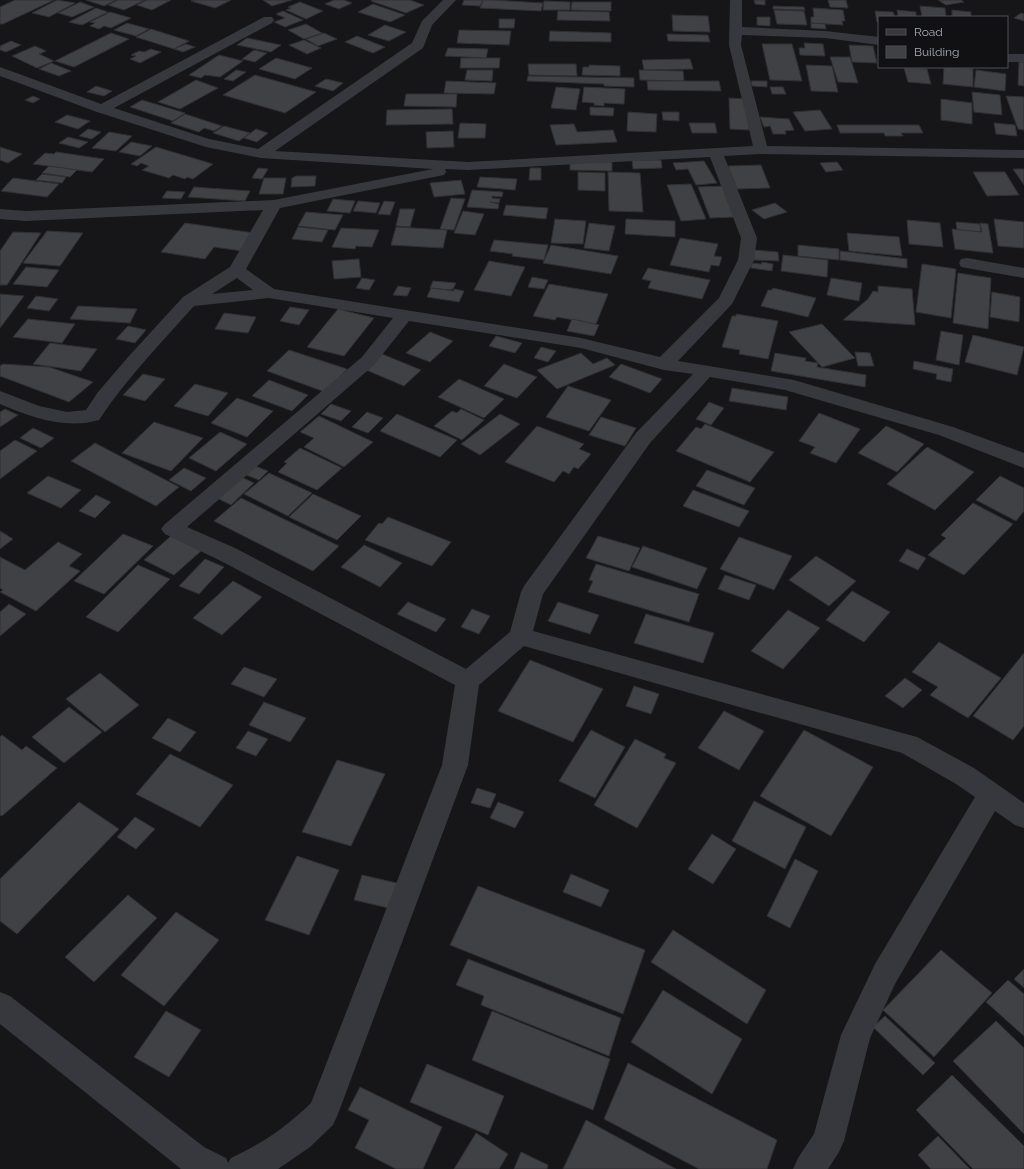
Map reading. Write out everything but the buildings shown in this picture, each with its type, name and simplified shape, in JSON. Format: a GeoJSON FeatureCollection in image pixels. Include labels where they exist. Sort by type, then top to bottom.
{"type":"FeatureCollection","features":[{"type":"Feature","properties":{"kind":"street"},"geometry":{"type":"LineString","coordinates":[[261,154],[418,45],[426,24],[450,0]]}},
{"type":"Feature","properties":{"kind":"street"},"geometry":{"type":"LineString","coordinates":[[736,0],[735,44],[761,150]]}},
{"type":"Feature","properties":{"kind":"street"},"geometry":{"type":"LineString","coordinates":[[102,109],[268,20]]}},
{"type":"Feature","properties":{"kind":"street"},"geometry":{"type":"LineString","coordinates":[[736,31],[818,34],[878,41]]}},
{"type":"Feature","properties":{"kind":"street"},"geometry":{"type":"LineString","coordinates":[[1008,58],[1024,58]]}},
{"type":"Feature","properties":{"kind":"street"},"geometry":{"type":"LineString","coordinates":[[1,73],[102,109],[206,143],[261,154],[468,166],[761,150],[1024,154]]}},
{"type":"Feature","properties":{"kind":"street"},"geometry":{"type":"LineString","coordinates":[[664,364],[726,300],[746,260],[749,238],[715,152]]}},
{"type":"Feature","properties":{"kind":"street"},"geometry":{"type":"LineString","coordinates":[[0,214],[26,216],[274,205],[468,166]]}},
{"type":"Feature","properties":{"kind":"street"},"geometry":{"type":"LineString","coordinates":[[0,398],[34,411],[67,418],[92,416],[105,396],[135,360],[188,301],[237,270],[274,205]]}},
{"type":"Feature","properties":{"kind":"street"},"geometry":{"type":"LineString","coordinates":[[967,263],[1024,274]]}},
{"type":"Feature","properties":{"kind":"street"},"geometry":{"type":"LineString","coordinates":[[237,270],[269,293]]}},
{"type":"Feature","properties":{"kind":"street"},"geometry":{"type":"LineString","coordinates":[[188,301],[269,293],[581,343],[664,364],[787,384],[946,431],[1012,455],[1024,461]]}},
{"type":"Feature","properties":{"kind":"street"},"geometry":{"type":"LineString","coordinates":[[405,314],[368,361],[172,529],[227,554],[468,682]]}},
{"type":"Feature","properties":{"kind":"street"},"geometry":{"type":"LineString","coordinates":[[242,1169],[268,1157],[299,1136],[322,1114],[455,765],[468,682],[520,636],[532,592],[643,438],[706,371]]}},
{"type":"Feature","properties":{"kind":"street"},"geometry":{"type":"LineString","coordinates":[[520,636],[828,723],[908,744],[965,776],[1024,817]]}},
{"type":"Feature","properties":{"kind":"street"},"geometry":{"type":"LineString","coordinates":[[810,1169],[828,1141],[856,1035],[885,974],[991,794]]}},
{"type":"Feature","properties":{"kind":"street"},"geometry":{"type":"LineString","coordinates":[[0,1006],[192,1158],[215,1169]]}}]}
